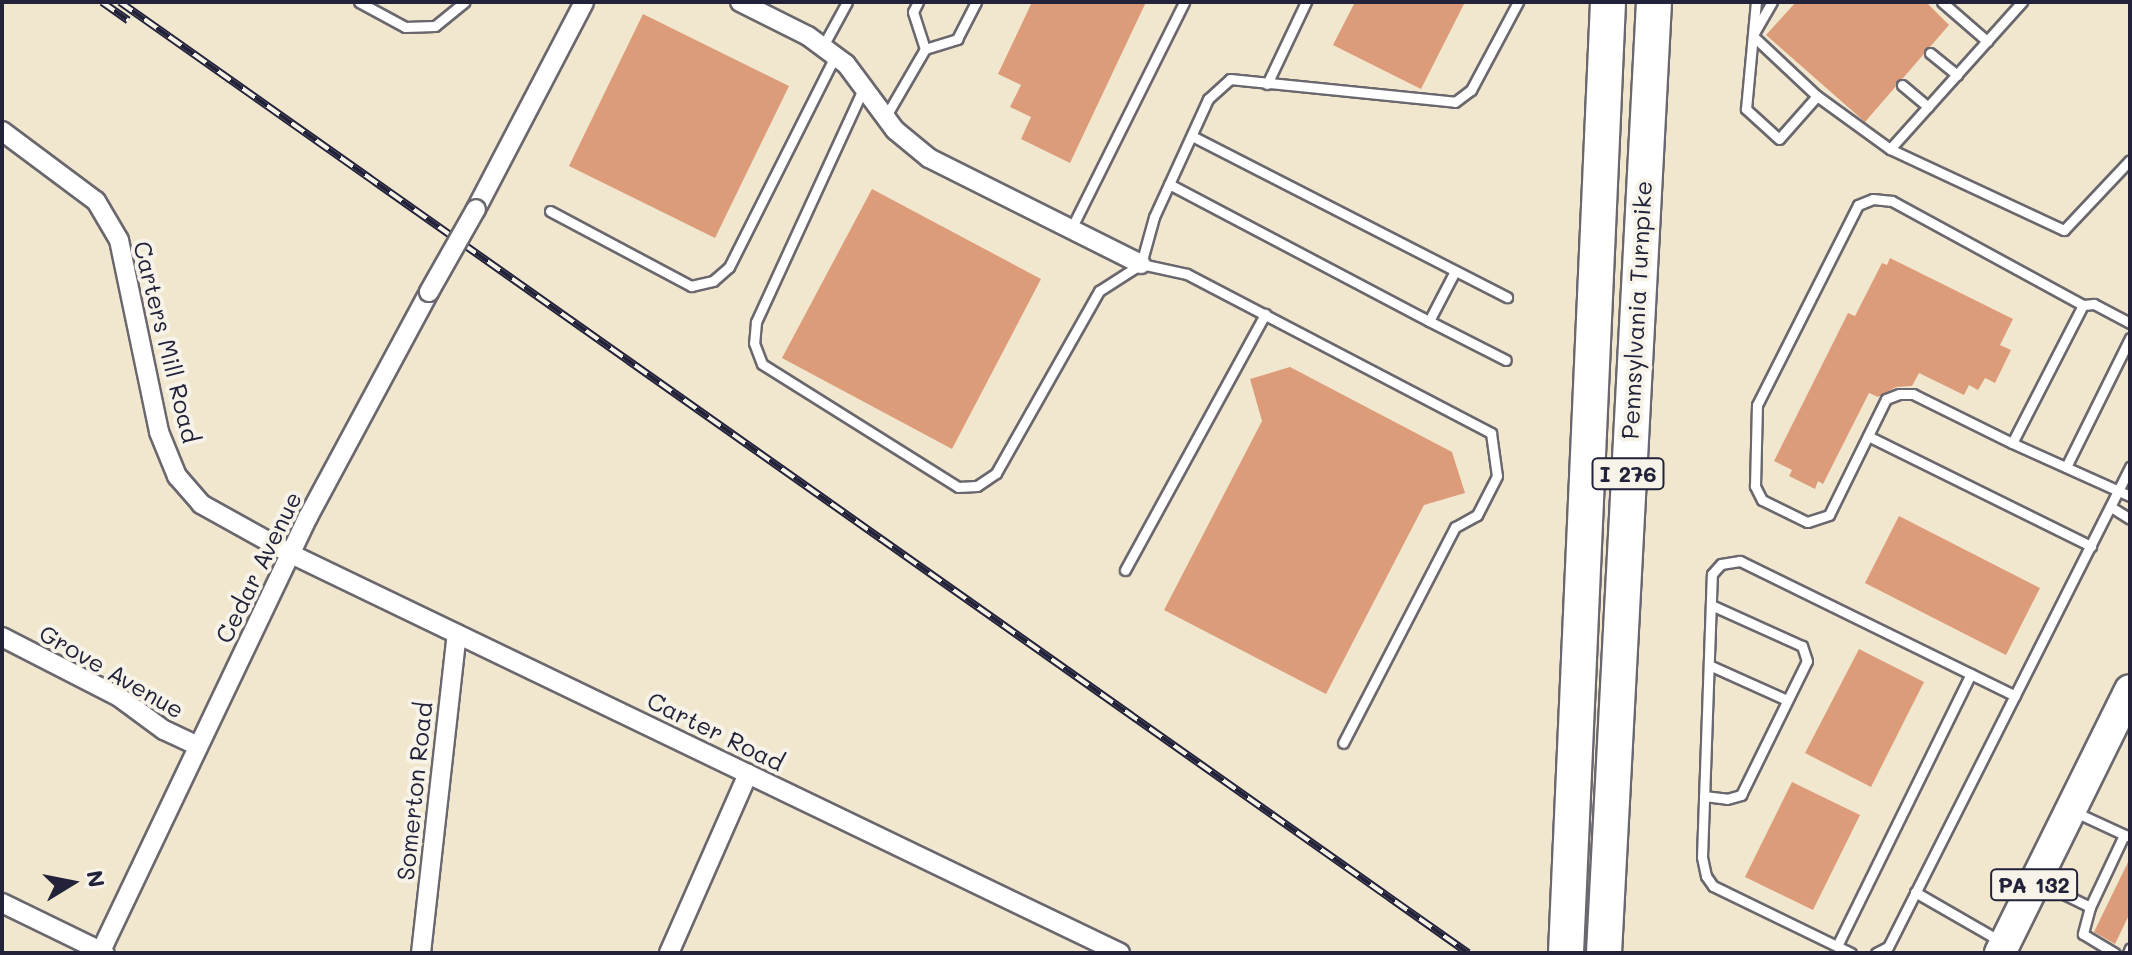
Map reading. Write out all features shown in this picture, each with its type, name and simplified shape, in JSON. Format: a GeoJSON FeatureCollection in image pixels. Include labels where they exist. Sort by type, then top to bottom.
{"type":"FeatureCollection","features":[{"type":"Feature","properties":{"kind":"highway","name":"Pennsylvania Turnpike"},"geometry":{"type":"LineString","coordinates":[[1567,937],[1608,2]]}},
{"type":"Feature","properties":{"kind":"highway","name":"Pennsylvania Turnpike"},"geometry":{"type":"LineString","coordinates":[[1604,949],[1654,2]]}},
{"type":"Feature","properties":{"kind":"main road","name":"PA 132"},"geometry":{"type":"LineString","coordinates":[[2009,950],[2036,881],[2071,810],[2121,724],[2130,690]]}},
{"type":"Feature","properties":{"kind":"street","name":"Cedar Avenue"},"geometry":{"type":"LineString","coordinates":[[102,952],[291,554],[584,2]]}},
{"type":"Feature","properties":{"kind":"street"},"geometry":{"type":"LineString","coordinates":[[740,2],[829,51],[864,85],[886,116],[929,158],[1141,264]]}},
{"type":"Feature","properties":{"kind":"street","name":"Carters Mill Road"},"geometry":{"type":"LineString","coordinates":[[2,131],[96,201],[119,240],[159,432],[177,476],[201,504],[291,554]]}},
{"type":"Feature","properties":{"kind":"street","name":"Carter Road"},"geometry":{"type":"LineString","coordinates":[[291,554],[1120,953]]}},
{"type":"Feature","properties":{"kind":"street","name":"Somerton Road"},"geometry":{"type":"LineString","coordinates":[[421,953],[457,634]]}},
{"type":"Feature","properties":{"kind":"street","name":"Grove Avenue"},"geometry":{"type":"LineString","coordinates":[[2,637],[119,697],[164,730],[199,746]]}},
{"type":"Feature","properties":{"kind":"street"},"geometry":{"type":"LineString","coordinates":[[669,953],[748,774]]}},
{"type":"Feature","properties":{"kind":"street"},"geometry":{"type":"LineString","coordinates":[[2,903],[102,952]]}},
{"type":"Feature","properties":{"kind":"lane"},"geometry":{"type":"LineString","coordinates":[[359,2],[405,27],[435,26],[465,2]]}},
{"type":"Feature","properties":{"kind":"lane"},"geometry":{"type":"LineString","coordinates":[[550,211],[691,286],[713,281],[729,267],[829,51],[847,2]]}},
{"type":"Feature","properties":{"kind":"lane"},"geometry":{"type":"LineString","coordinates":[[918,2],[913,12],[925,49]]}},
{"type":"Feature","properties":{"kind":"lane"},"geometry":{"type":"LineString","coordinates":[[886,116],[925,49],[957,39],[976,2]]}},
{"type":"Feature","properties":{"kind":"lane"},"geometry":{"type":"LineString","coordinates":[[1071,229],[1184,2]]}},
{"type":"Feature","properties":{"kind":"lane"},"geometry":{"type":"LineString","coordinates":[[1267,84],[1306,2]]}},
{"type":"Feature","properties":{"kind":"lane"},"geometry":{"type":"LineString","coordinates":[[864,85],[756,322],[754,343],[762,364],[958,487],[977,486],[996,473],[1099,291],[1141,264],[1169,184],[1208,99],[1230,79],[1455,102],[1471,90],[1518,2]]}},
{"type":"Feature","properties":{"kind":"lane"},"geometry":{"type":"LineString","coordinates":[[1756,2],[1746,109],[1779,139],[1817,96]]}},
{"type":"Feature","properties":{"kind":"lane"},"geometry":{"type":"LineString","coordinates":[[1753,36],[1772,2]]}},
{"type":"Feature","properties":{"kind":"lane"},"geometry":{"type":"LineString","coordinates":[[1942,2],[1987,41]]}},
{"type":"Feature","properties":{"kind":"lane"},"geometry":{"type":"LineString","coordinates":[[1890,149],[2022,2]]}},
{"type":"Feature","properties":{"kind":"lane"},"geometry":{"type":"LineString","coordinates":[[1753,36],[1817,96],[1890,149],[2064,230],[2130,160]]}},
{"type":"Feature","properties":{"kind":"lane"},"geometry":{"type":"LineString","coordinates":[[1930,53],[1957,75]]}},
{"type":"Feature","properties":{"kind":"lane"},"geometry":{"type":"LineString","coordinates":[[1902,85],[1928,107]]}},
{"type":"Feature","properties":{"kind":"lane"},"geometry":{"type":"LineString","coordinates":[[1192,136],[1507,297]]}},
{"type":"Feature","properties":{"kind":"lane"},"geometry":{"type":"LineString","coordinates":[[1169,184],[1506,360]]}},
{"type":"Feature","properties":{"kind":"lane"},"geometry":{"type":"LineString","coordinates":[[2130,323],[2094,304],[2083,305],[1892,201],[1873,199],[1858,205],[1757,405],[1755,486],[1762,500],[1807,522],[1829,515],[1886,399],[1913,394],[2130,496]]}},
{"type":"Feature","properties":{"kind":"lane"},"geometry":{"type":"LineString","coordinates":[[1141,264],[1187,274],[1478,422],[1491,433],[1497,451],[1497,476],[1477,515],[1455,527],[1343,743]]}},
{"type":"Feature","properties":{"kind":"lane"},"geometry":{"type":"LineString","coordinates":[[1429,321],[1455,271]]}},
{"type":"Feature","properties":{"kind":"lane"},"geometry":{"type":"LineString","coordinates":[[2012,443],[2083,305]]}},
{"type":"Feature","properties":{"kind":"lane"},"geometry":{"type":"LineString","coordinates":[[1125,570],[1265,314]]}},
{"type":"Feature","properties":{"kind":"lane"},"geometry":{"type":"LineString","coordinates":[[2066,467],[2130,338]]}},
{"type":"Feature","properties":{"kind":"lane"},"geometry":{"type":"LineString","coordinates":[[1868,436],[2091,546]]}},
{"type":"Feature","properties":{"kind":"lane"},"geometry":{"type":"LineString","coordinates":[[1876,953],[1888,947],[2130,467]]}},
{"type":"Feature","properties":{"kind":"lane"},"geometry":{"type":"LineString","coordinates":[[2111,507],[2130,519]]}},
{"type":"Feature","properties":{"kind":"lane"},"geometry":{"type":"LineString","coordinates":[[1851,953],[1713,886],[1702,857],[1712,574],[1721,564],[1740,561],[2015,696]]}},
{"type":"Feature","properties":{"kind":"lane"},"geometry":{"type":"LineString","coordinates":[[1704,796],[1727,799],[1741,795],[1807,661],[1802,646],[1711,605]]}},
{"type":"Feature","properties":{"kind":"lane"},"geometry":{"type":"LineString","coordinates":[[1709,665],[1787,700]]}},
{"type":"Feature","properties":{"kind":"lane"},"geometry":{"type":"LineString","coordinates":[[1837,946],[1971,674]]}},
{"type":"Feature","properties":{"kind":"lane"},"geometry":{"type":"LineString","coordinates":[[2071,810],[2127,836],[2090,907],[2083,934],[2115,953]]}},
{"type":"Feature","properties":{"kind":"lane"},"geometry":{"type":"LineString","coordinates":[[2036,881],[2090,907]]}},
{"type":"Feature","properties":{"kind":"lane"},"geometry":{"type":"LineString","coordinates":[[1915,892],[2009,950]]}},
{"type":"Feature","properties":{"kind":"building"},"geometry":{"type":"Polygon","coordinates":[[[1032,2],[1146,2],[1070,163],[1021,139],[1031,117],[1010,107],[1021,85],[998,74],[1032,2]]]}},
{"type":"Feature","properties":{"kind":"building"},"geometry":{"type":"Polygon","coordinates":[[[1355,2],[1465,2],[1421,89],[1333,45],[1355,2]]]}},
{"type":"Feature","properties":{"kind":"building"},"geometry":{"type":"Polygon","coordinates":[[[1796,2],[1926,2],[1949,25],[1865,122],[1766,35],[1796,2]]]}},
{"type":"Feature","properties":{"kind":"building"},"geometry":{"type":"Polygon","coordinates":[[[643,14],[789,86],[715,238],[569,166],[643,14]]]}},
{"type":"Feature","properties":{"kind":"building"},"geometry":{"type":"Polygon","coordinates":[[[872,189],[1041,279],[952,449],[782,358],[872,189]]]}},
{"type":"Feature","properties":{"kind":"building"},"geometry":{"type":"Polygon","coordinates":[[[1890,258],[2013,319],[2000,345],[2011,350],[1995,383],[1985,378],[1978,390],[1969,385],[1964,395],[1919,373],[1912,386],[1896,387],[1878,397],[1869,393],[1823,484],[1818,481],[1815,489],[1789,476],[1792,470],[1774,461],[1848,313],[1855,316],[1882,263],[1887,265],[1890,258]]]}},
{"type":"Feature","properties":{"kind":"building"},"geometry":{"type":"Polygon","coordinates":[[[1290,367],[1452,452],[1465,493],[1424,505],[1326,694],[1164,610],[1262,421],[1250,379],[1290,367]]]}},
{"type":"Feature","properties":{"kind":"building"},"geometry":{"type":"Polygon","coordinates":[[[1899,516],[2040,588],[2006,655],[1865,583],[1899,516]]]}},
{"type":"Feature","properties":{"kind":"building"},"geometry":{"type":"Polygon","coordinates":[[[1859,649],[1924,682],[1871,787],[1805,753],[1859,649]]]}},
{"type":"Feature","properties":{"kind":"building"},"geometry":{"type":"Polygon","coordinates":[[[1792,782],[1860,815],[1813,910],[1745,877],[1792,782]]]}},
{"type":"Feature","properties":{"kind":"building"},"geometry":{"type":"Polygon","coordinates":[[[2130,858],[2130,913],[2115,944],[2094,932],[2130,858]]]}},
{"type":"Feature","properties":{"kind":"railway"},"geometry":{"type":"LineString","coordinates":[[102,2],[128,20]]}},
{"type":"Feature","properties":{"kind":"railway"},"geometry":{"type":"LineString","coordinates":[[120,2],[1468,953]]}}]}
